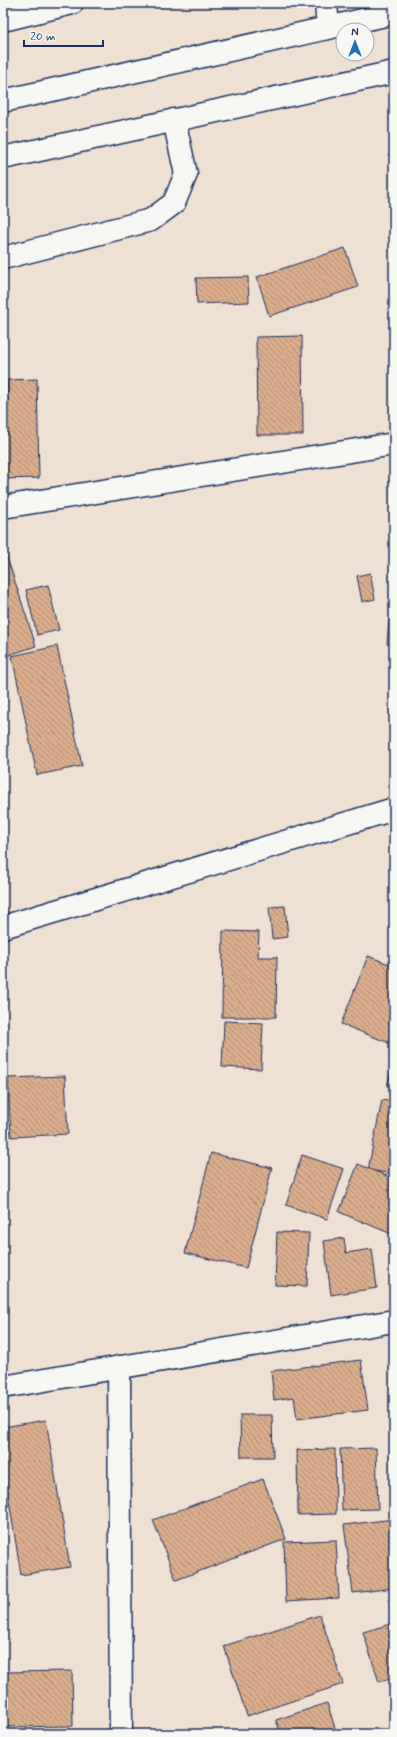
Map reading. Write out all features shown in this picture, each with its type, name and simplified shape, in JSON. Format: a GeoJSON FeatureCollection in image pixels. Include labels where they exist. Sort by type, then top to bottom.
{"type":"FeatureCollection","features":[{"type":"Feature","properties":{"kind":"street"},"geometry":{"type":"LineString","coordinates":[[3,20],[72,3]]}},
{"type":"Feature","properties":{"kind":"street"},"geometry":{"type":"LineString","coordinates":[[326,3],[328,28]]}},
{"type":"Feature","properties":{"kind":"street"},"geometry":{"type":"LineString","coordinates":[[3,101],[394,13]]}},
{"type":"Feature","properties":{"kind":"street"},"geometry":{"type":"LineString","coordinates":[[3,158],[394,72]]}},
{"type":"Feature","properties":{"kind":"street"},"geometry":{"type":"LineString","coordinates":[[3,258],[151,220],[174,203],[186,174],[174,120]]}},
{"type":"Feature","properties":{"kind":"street"},"geometry":{"type":"LineString","coordinates":[[3,507],[394,444]]}},
{"type":"Feature","properties":{"kind":"street"},"geometry":{"type":"LineString","coordinates":[[3,927],[394,809]]}},
{"type":"Feature","properties":{"kind":"street"},"geometry":{"type":"LineString","coordinates":[[3,1387],[394,1321]]}},
{"type":"Feature","properties":{"kind":"street"},"geometry":{"type":"LineString","coordinates":[[119,1368],[121,1734]]}},
{"type":"Feature","properties":{"kind":"building"},"geometry":{"type":"Polygon","coordinates":[[[345,248],[358,287],[269,316],[257,277],[345,248]]]}},
{"type":"Feature","properties":{"kind":"building"},"geometry":{"type":"Polygon","coordinates":[[[248,277],[249,302],[197,304],[196,278],[248,277]]]}},
{"type":"Feature","properties":{"kind":"building"},"geometry":{"type":"Polygon","coordinates":[[[302,336],[303,435],[257,435],[256,337],[302,336]]]}},
{"type":"Feature","properties":{"kind":"building"},"geometry":{"type":"Polygon","coordinates":[[[37,379],[39,478],[3,479],[3,406],[8,406],[7,380],[37,379]]]}},
{"type":"Feature","properties":{"kind":"building"},"geometry":{"type":"Polygon","coordinates":[[[3,545],[36,646],[3,657],[3,545]]]}},
{"type":"Feature","properties":{"kind":"building"},"geometry":{"type":"Polygon","coordinates":[[[370,573],[375,599],[362,602],[357,576],[370,573]]]}},
{"type":"Feature","properties":{"kind":"building"},"geometry":{"type":"Polygon","coordinates":[[[48,585],[59,630],[37,635],[26,590],[48,585]]]}},
{"type":"Feature","properties":{"kind":"building"},"geometry":{"type":"Polygon","coordinates":[[[389,620],[394,620],[394,645],[387,644],[389,620]]]}},
{"type":"Feature","properties":{"kind":"building"},"geometry":{"type":"Polygon","coordinates":[[[57,646],[82,766],[37,775],[12,656],[57,646]]]}},
{"type":"Feature","properties":{"kind":"building"},"geometry":{"type":"Polygon","coordinates":[[[285,906],[288,937],[272,939],[269,907],[285,906]]]}},
{"type":"Feature","properties":{"kind":"building"},"geometry":{"type":"Polygon","coordinates":[[[223,931],[259,932],[258,957],[277,957],[276,1017],[222,1017],[223,931]]]}},
{"type":"Feature","properties":{"kind":"building"},"geometry":{"type":"Polygon","coordinates":[[[368,956],[394,966],[394,1045],[341,1024],[368,956]]]}},
{"type":"Feature","properties":{"kind":"building"},"geometry":{"type":"Polygon","coordinates":[[[224,1021],[263,1023],[261,1069],[222,1067],[224,1021]]]}},
{"type":"Feature","properties":{"kind":"building"},"geometry":{"type":"Polygon","coordinates":[[[392,1067],[394,1068],[394,1088],[387,1086],[392,1067]]]}},
{"type":"Feature","properties":{"kind":"building"},"geometry":{"type":"Polygon","coordinates":[[[65,1076],[68,1134],[11,1137],[8,1078],[65,1076]]]}},
{"type":"Feature","properties":{"kind":"building"},"geometry":{"type":"Polygon","coordinates":[[[382,1100],[394,1102],[394,1174],[368,1170],[382,1100]]]}},
{"type":"Feature","properties":{"kind":"building"},"geometry":{"type":"Polygon","coordinates":[[[211,1153],[272,1168],[246,1268],[185,1253],[211,1153]]]}},
{"type":"Feature","properties":{"kind":"building"},"geometry":{"type":"Polygon","coordinates":[[[302,1155],[344,1169],[327,1219],[286,1205],[302,1155]]]}},
{"type":"Feature","properties":{"kind":"building"},"geometry":{"type":"Polygon","coordinates":[[[358,1164],[394,1179],[394,1235],[339,1212],[358,1164]]]}},
{"type":"Feature","properties":{"kind":"building"},"geometry":{"type":"Polygon","coordinates":[[[277,1232],[309,1233],[307,1286],[275,1285],[277,1232]]]}},
{"type":"Feature","properties":{"kind":"building"},"geometry":{"type":"Polygon","coordinates":[[[344,1238],[346,1253],[372,1249],[377,1288],[331,1295],[324,1241],[344,1238]]]}},
{"type":"Feature","properties":{"kind":"building"},"geometry":{"type":"Polygon","coordinates":[[[361,1360],[368,1410],[297,1419],[294,1397],[274,1400],[271,1371],[361,1360]]]}},
{"type":"Feature","properties":{"kind":"building"},"geometry":{"type":"Polygon","coordinates":[[[240,1415],[272,1415],[273,1457],[241,1457],[240,1415]]]}},
{"type":"Feature","properties":{"kind":"building"},"geometry":{"type":"Polygon","coordinates":[[[46,1420],[70,1567],[21,1575],[3,1463],[3,1427],[46,1420]]]}},
{"type":"Feature","properties":{"kind":"building"},"geometry":{"type":"Polygon","coordinates":[[[376,1448],[378,1509],[342,1510],[340,1449],[376,1448]]]}},
{"type":"Feature","properties":{"kind":"building"},"geometry":{"type":"Polygon","coordinates":[[[335,1449],[336,1514],[298,1515],[297,1450],[335,1449]]]}},
{"type":"Feature","properties":{"kind":"building"},"geometry":{"type":"Polygon","coordinates":[[[263,1479],[286,1539],[176,1580],[153,1520],[263,1479]]]}},
{"type":"Feature","properties":{"kind":"building"},"geometry":{"type":"Polygon","coordinates":[[[394,1519],[394,1588],[353,1593],[344,1525],[394,1519]]]}},
{"type":"Feature","properties":{"kind":"building"},"geometry":{"type":"Polygon","coordinates":[[[336,1540],[339,1598],[286,1601],[284,1542],[336,1540]]]}},
{"type":"Feature","properties":{"kind":"building"},"geometry":{"type":"Polygon","coordinates":[[[320,1615],[343,1684],[247,1716],[224,1646],[320,1615]]]}},
{"type":"Feature","properties":{"kind":"building"},"geometry":{"type":"Polygon","coordinates":[[[394,1623],[394,1678],[379,1682],[363,1632],[394,1623]]]}},
{"type":"Feature","properties":{"kind":"building"},"geometry":{"type":"Polygon","coordinates":[[[72,1671],[73,1726],[3,1727],[3,1672],[72,1671]]]}},
{"type":"Feature","properties":{"kind":"building"},"geometry":{"type":"Polygon","coordinates":[[[327,1703],[337,1734],[281,1734],[276,1720],[327,1703]]]}}]}
